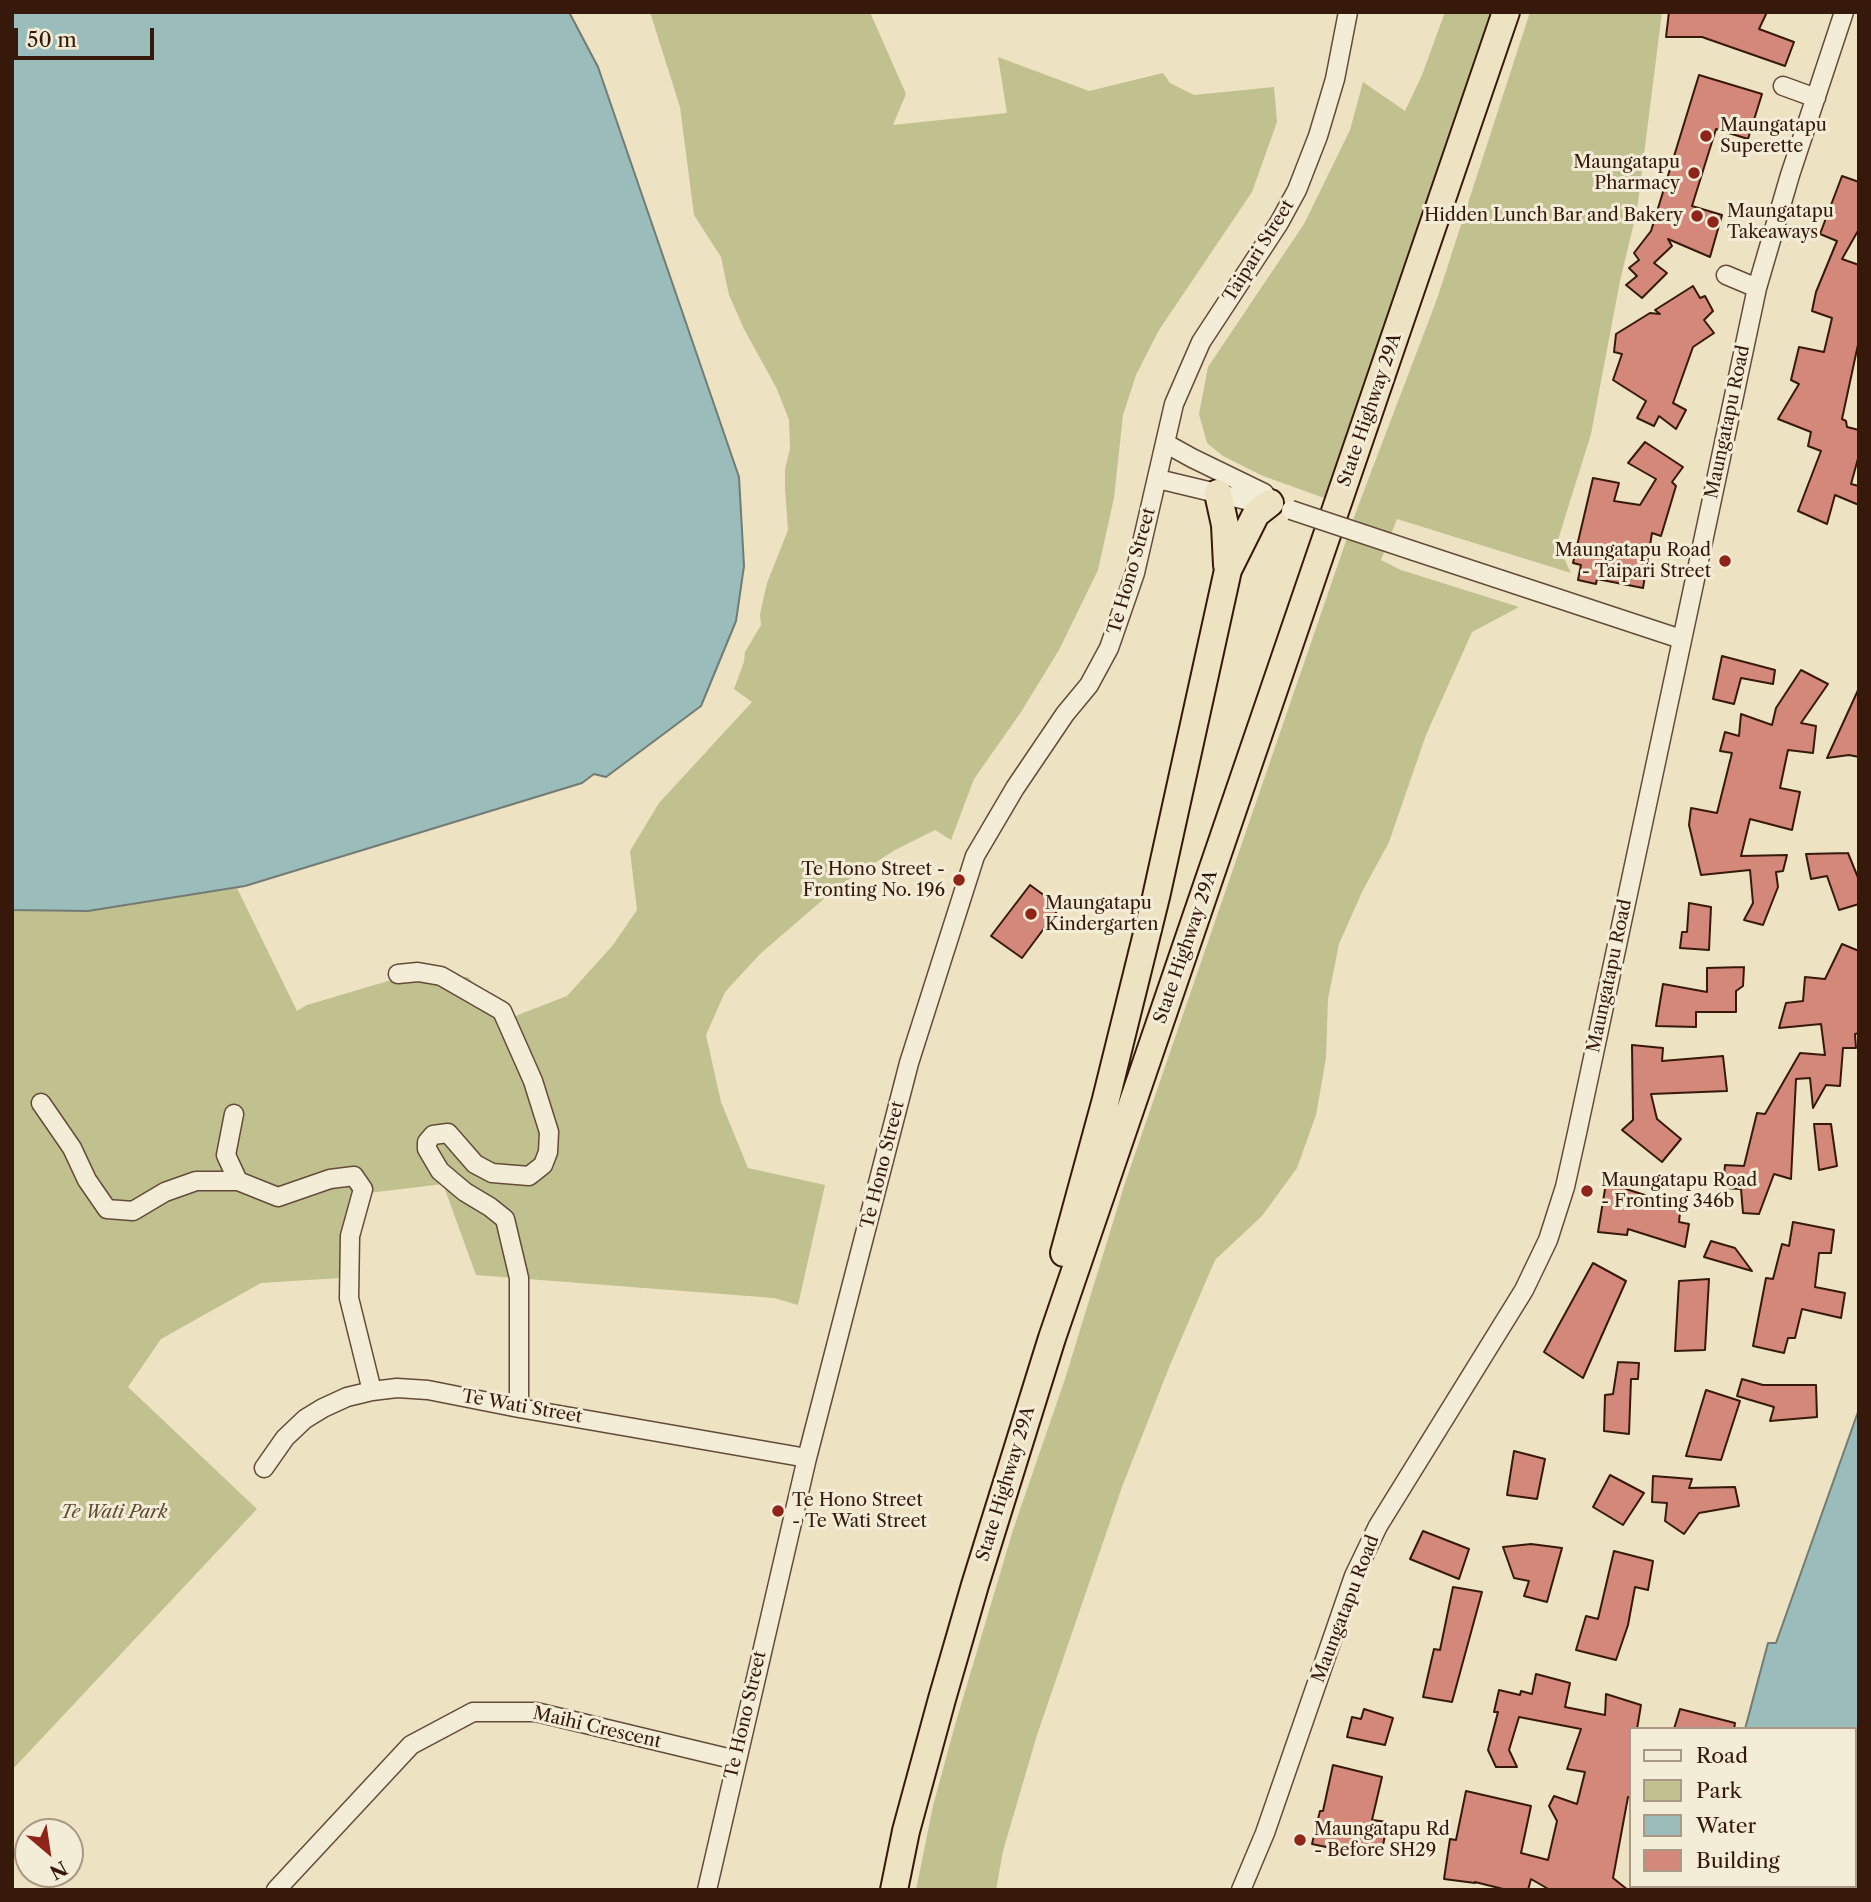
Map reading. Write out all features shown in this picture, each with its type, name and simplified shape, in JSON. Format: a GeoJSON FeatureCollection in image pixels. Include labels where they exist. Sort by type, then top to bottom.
{"type":"FeatureCollection","features":[{"type":"Feature","properties":{"kind":"highway","name":"State Highway 29A"},"geometry":{"type":"LineString","coordinates":[[894,1890],[906,1831],[942,1699],[1052,1338],[1506,12]]}},
{"type":"Feature","properties":{"kind":"highway"},"geometry":{"type":"LineString","coordinates":[[1218,493],[1225,525],[1228,570]]}},
{"type":"Feature","properties":{"kind":"highway"},"geometry":{"type":"LineString","coordinates":[[1052,1338],[1056,1284],[1105,1103],[1156,897],[1228,570],[1256,514],[1280,507]]}},
{"type":"Feature","properties":{"kind":"street","name":"Taipari Street"},"geometry":{"type":"LineString","coordinates":[[1157,479],[1174,404],[1201,342],[1279,223],[1297,190],[1318,136],[1335,79],[1348,12]]}},
{"type":"Feature","properties":{"kind":"street","name":"Maungatapu Road"},"geometry":{"type":"LineString","coordinates":[[1241,1890],[1265,1833],[1354,1576],[1378,1526],[1524,1290],[1548,1240],[1577,1133],[1757,288],[1790,175],[1844,12]]}},
{"type":"Feature","properties":{"kind":"street"},"geometry":{"type":"LineString","coordinates":[[1783,86],[1816,98]]}},
{"type":"Feature","properties":{"kind":"street"},"geometry":{"type":"LineString","coordinates":[[1726,275],[1757,288]]}},
{"type":"Feature","properties":{"kind":"street"},"geometry":{"type":"LineString","coordinates":[[1165,443],[1264,493],[1280,507]]}},
{"type":"Feature","properties":{"kind":"street"},"geometry":{"type":"LineString","coordinates":[[1157,479],[1280,507],[1681,639]]}},
{"type":"Feature","properties":{"kind":"street","name":"Te Hono Street"},"geometry":{"type":"LineString","coordinates":[[706,1890],[807,1458],[909,1063],[975,856],[1015,788],[1065,714],[1089,685],[1109,648],[1135,573],[1157,479]]}},
{"type":"Feature","properties":{"kind":"street"},"geometry":{"type":"LineString","coordinates":[[398,974],[418,972],[441,976],[502,1012],[533,1081],[549,1132],[548,1152],[543,1165],[529,1176],[492,1173],[475,1164],[448,1133],[433,1135],[427,1142],[427,1149],[440,1171],[505,1219],[519,1278],[519,1408]]}},
{"type":"Feature","properties":{"kind":"street"},"geometry":{"type":"LineString","coordinates":[[41,1103],[72,1148],[87,1180],[107,1209],[133,1211],[165,1192],[196,1181],[238,1181],[278,1197],[330,1179],[354,1175],[363,1189],[350,1237],[349,1298],[372,1391]]}},
{"type":"Feature","properties":{"kind":"street"},"geometry":{"type":"LineString","coordinates":[[234,1114],[226,1155],[238,1181]]}},
{"type":"Feature","properties":{"kind":"street","name":"Te Wati Street"},"geometry":{"type":"LineString","coordinates":[[264,1468],[285,1438],[306,1419],[347,1397],[397,1388],[428,1390],[807,1458]]}},
{"type":"Feature","properties":{"kind":"street","name":"Maihi Crescent"},"geometry":{"type":"LineString","coordinates":[[276,1890],[411,1745],[473,1712],[536,1712],[736,1760]]}},
{"type":"Feature","properties":{"kind":"green space","name":"Te Wati Park"},"geometry":{"type":"Polygon","coordinates":[[[650,12],[870,12],[906,94],[893,125],[1007,113],[998,57],[1089,91],[1163,73],[1170,83],[1194,95],[1274,87],[1277,122],[1252,192],[1159,330],[1136,375],[1123,415],[1114,498],[1098,570],[1059,650],[1021,712],[974,779],[951,840],[935,830],[895,850],[840,885],[760,954],[725,992],[706,1035],[721,1102],[748,1168],[825,1185],[798,1305],[774,1298],[476,1275],[443,1184],[360,1194],[356,1277],[261,1283],[161,1339],[128,1387],[257,1509],[12,1770],[12,910],[88,911],[237,888],[297,1011],[307,1005],[388,981],[468,977],[505,1020],[567,996],[613,945],[637,910],[630,851],[659,803],[752,702],[734,689],[745,652],[761,625],[760,614],[767,583],[788,530],[785,469],[790,449],[789,420],[777,389],[744,329],[729,295],[721,257],[694,215],[680,107],[650,12]]]}},
{"type":"Feature","properties":{"kind":"green space"},"geometry":{"type":"Polygon","coordinates":[[[1445,12],[1491,12],[1327,499],[1263,476],[1223,456],[1207,443],[1199,414],[1208,367],[1304,224],[1350,130],[1363,82],[1405,111],[1422,75],[1445,12]]]}},
{"type":"Feature","properties":{"kind":"green space"},"geometry":{"type":"Polygon","coordinates":[[[1530,12],[1662,12],[1637,210],[1620,281],[1591,434],[1557,543],[1571,573],[1397,519],[1381,560],[1401,570],[1519,607],[1472,632],[1426,735],[1389,842],[1362,892],[1339,944],[1328,999],[1326,1058],[1316,1115],[1297,1168],[1262,1216],[1215,1260],[1170,1365],[1122,1487],[1037,1735],[1003,1851],[996,1890],[916,1890],[933,1806],[955,1725],[1013,1530],[1065,1379],[1125,1183],[1357,509],[1437,299],[1530,12]]]}},
{"type":"Feature","properties":{"kind":"water"},"geometry":{"type":"Polygon","coordinates":[[[12,12],[569,12],[598,67],[739,477],[744,566],[736,621],[701,706],[606,777],[594,774],[582,783],[245,886],[88,911],[12,910],[12,12]]]}},
{"type":"Feature","properties":{"kind":"water"},"geometry":{"type":"Polygon","coordinates":[[[1859,1409],[1859,1890],[1702,1890],[1857,1888],[1857,1727],[1746,1727],[1768,1643],[1776,1643],[1859,1409]]]}},
{"type":"Feature","properties":{"kind":"building"},"geometry":{"type":"Polygon","coordinates":[[[1669,12],[1767,12],[1759,29],[1794,42],[1785,66],[1702,37],[1666,37],[1669,12]]]}},
{"type":"Feature","properties":{"kind":"building"},"geometry":{"type":"Polygon","coordinates":[[[1699,75],[1762,94],[1748,139],[1716,129],[1692,206],[1722,215],[1710,257],[1668,239],[1672,246],[1654,263],[1667,273],[1642,298],[1626,285],[1637,276],[1629,268],[1639,260],[1634,253],[1651,231],[1699,75]]]}},
{"type":"Feature","properties":{"kind":"building"},"geometry":{"type":"Polygon","coordinates":[[[1842,176],[1859,182],[1859,229],[1842,259],[1859,265],[1859,340],[1842,419],[1846,421],[1847,427],[1859,430],[1859,455],[1851,484],[1859,486],[1859,505],[1835,495],[1827,524],[1798,511],[1821,451],[1808,446],[1811,432],[1778,419],[1799,384],[1791,380],[1799,347],[1824,352],[1832,318],[1812,311],[1816,292],[1837,241],[1820,234],[1842,176]]]}},
{"type":"Feature","properties":{"kind":"building"},"geometry":{"type":"Polygon","coordinates":[[[1693,286],[1700,298],[1705,296],[1713,311],[1704,320],[1714,333],[1693,347],[1673,403],[1686,410],[1676,429],[1659,416],[1654,426],[1637,418],[1646,401],[1613,380],[1622,354],[1614,352],[1616,334],[1650,313],[1660,314],[1655,310],[1693,286]]]}},
{"type":"Feature","properties":{"kind":"building"},"geometry":{"type":"Polygon","coordinates":[[[1645,442],[1683,467],[1672,482],[1676,486],[1661,536],[1652,533],[1643,588],[1597,579],[1596,584],[1578,580],[1581,565],[1573,563],[1593,478],[1619,483],[1614,501],[1640,505],[1656,479],[1628,463],[1645,442]]]}},
{"type":"Feature","properties":{"kind":"building"},"geometry":{"type":"Polygon","coordinates":[[[1722,656],[1775,670],[1773,684],[1741,678],[1734,704],[1713,699],[1722,656]]]}},
{"type":"Feature","properties":{"kind":"building"},"geometry":{"type":"Polygon","coordinates":[[[1801,670],[1828,684],[1801,723],[1816,726],[1813,753],[1788,750],[1780,788],[1800,792],[1792,830],[1750,819],[1741,856],[1787,855],[1783,871],[1776,872],[1778,887],[1763,925],[1744,920],[1753,903],[1750,870],[1701,875],[1689,825],[1691,808],[1717,813],[1732,753],[1720,751],[1725,732],[1739,736],[1741,714],[1772,725],[1776,708],[1801,670]]]}},
{"type":"Feature","properties":{"kind":"building"},"geometry":{"type":"Polygon","coordinates":[[[1859,688],[1859,757],[1849,755],[1827,758],[1859,688]]]}},
{"type":"Feature","properties":{"kind":"building"},"geometry":{"type":"Polygon","coordinates":[[[1848,853],[1859,880],[1859,904],[1839,910],[1827,876],[1811,879],[1806,854],[1848,853]]]}},
{"type":"Feature","properties":{"kind":"building"},"geometry":{"type":"Polygon","coordinates":[[[1030,885],[1060,907],[1022,958],[991,936],[1030,885]]]}},
{"type":"Feature","properties":{"kind":"building"},"geometry":{"type":"Polygon","coordinates":[[[1689,903],[1711,907],[1709,950],[1680,948],[1682,932],[1687,932],[1689,903]]]}},
{"type":"Feature","properties":{"kind":"building"},"geometry":{"type":"Polygon","coordinates":[[[1842,944],[1859,951],[1859,1033],[1855,1034],[1856,1048],[1843,1048],[1840,1086],[1826,1085],[1813,1108],[1810,1078],[1796,1079],[1791,1179],[1774,1174],[1759,1214],[1743,1213],[1741,1189],[1723,1188],[1725,1165],[1744,1166],[1757,1113],[1765,1114],[1800,1053],[1825,1055],[1821,1024],[1779,1028],[1786,1003],[1803,1001],[1805,977],[1825,979],[1842,944]]]}},
{"type":"Feature","properties":{"kind":"building"},"geometry":{"type":"Polygon","coordinates":[[[1744,967],[1743,986],[1736,991],[1736,1012],[1696,1012],[1696,1027],[1656,1026],[1663,984],[1707,992],[1707,968],[1744,967]]]}},
{"type":"Feature","properties":{"kind":"building"},"geometry":{"type":"Polygon","coordinates":[[[1632,1045],[1663,1048],[1662,1061],[1723,1056],[1727,1091],[1651,1094],[1657,1119],[1681,1139],[1662,1162],[1622,1130],[1633,1120],[1632,1045]]]}},
{"type":"Feature","properties":{"kind":"building"},"geometry":{"type":"Polygon","coordinates":[[[1814,1124],[1831,1124],[1837,1166],[1819,1170],[1814,1124]]]}},
{"type":"Feature","properties":{"kind":"building"},"geometry":{"type":"Polygon","coordinates":[[[1607,1177],[1628,1182],[1626,1189],[1651,1198],[1681,1204],[1679,1222],[1689,1224],[1685,1247],[1628,1229],[1627,1235],[1598,1232],[1607,1177]]]}},
{"type":"Feature","properties":{"kind":"building"},"geometry":{"type":"Polygon","coordinates":[[[1793,1222],[1834,1230],[1831,1253],[1819,1253],[1815,1287],[1845,1293],[1841,1318],[1802,1309],[1795,1338],[1788,1338],[1784,1353],[1753,1346],[1766,1278],[1773,1279],[1782,1244],[1789,1246],[1793,1222]]]}},
{"type":"Feature","properties":{"kind":"building"},"geometry":{"type":"Polygon","coordinates":[[[1711,1241],[1735,1248],[1752,1271],[1704,1257],[1711,1241]]]}},
{"type":"Feature","properties":{"kind":"building"},"geometry":{"type":"Polygon","coordinates":[[[1593,1263],[1626,1281],[1583,1378],[1544,1352],[1593,1263]]]}},
{"type":"Feature","properties":{"kind":"building"},"geometry":{"type":"Polygon","coordinates":[[[1709,1279],[1705,1350],[1675,1351],[1679,1281],[1709,1279]]]}},
{"type":"Feature","properties":{"kind":"building"},"geometry":{"type":"Polygon","coordinates":[[[1618,1362],[1639,1363],[1638,1379],[1631,1379],[1629,1434],[1604,1431],[1605,1395],[1613,1394],[1618,1362]]]}},
{"type":"Feature","properties":{"kind":"building"},"geometry":{"type":"Polygon","coordinates":[[[1742,1379],[1763,1385],[1816,1385],[1817,1417],[1770,1421],[1774,1407],[1737,1396],[1742,1379]]]}},
{"type":"Feature","properties":{"kind":"building"},"geometry":{"type":"Polygon","coordinates":[[[1706,1390],[1740,1401],[1721,1460],[1686,1456],[1706,1390]]]}},
{"type":"Feature","properties":{"kind":"building"},"geometry":{"type":"Polygon","coordinates":[[[1514,1451],[1545,1459],[1537,1499],[1507,1495],[1514,1451]]]}},
{"type":"Feature","properties":{"kind":"building"},"geometry":{"type":"Polygon","coordinates":[[[1610,1475],[1644,1493],[1623,1525],[1593,1507],[1610,1475]]]}},
{"type":"Feature","properties":{"kind":"building"},"geometry":{"type":"Polygon","coordinates":[[[1653,1476],[1692,1479],[1689,1488],[1735,1487],[1739,1506],[1699,1513],[1684,1534],[1665,1521],[1667,1503],[1652,1502],[1653,1476]]]}},
{"type":"Feature","properties":{"kind":"building"},"geometry":{"type":"Polygon","coordinates":[[[1423,1531],[1469,1549],[1459,1579],[1410,1559],[1423,1531]]]}},
{"type":"Feature","properties":{"kind":"building"},"geometry":{"type":"Polygon","coordinates":[[[1531,1544],[1562,1548],[1547,1602],[1524,1596],[1529,1581],[1514,1578],[1503,1547],[1531,1544]]]}},
{"type":"Feature","properties":{"kind":"building"},"geometry":{"type":"Polygon","coordinates":[[[1614,1551],[1653,1561],[1648,1590],[1635,1587],[1628,1625],[1616,1660],[1576,1650],[1586,1616],[1598,1619],[1614,1551]]]}},
{"type":"Feature","properties":{"kind":"building"},"geometry":{"type":"Polygon","coordinates":[[[1453,1587],[1482,1592],[1452,1702],[1423,1697],[1434,1649],[1440,1650],[1453,1587]]]}},
{"type":"Feature","properties":{"kind":"building"},"geometry":{"type":"Polygon","coordinates":[[[1536,1674],[1570,1683],[1565,1707],[1605,1715],[1606,1694],[1641,1705],[1637,1727],[1630,1727],[1630,1798],[1628,1797],[1613,1878],[1628,1890],[1550,1890],[1531,1879],[1528,1890],[1507,1890],[1475,1882],[1444,1879],[1450,1839],[1456,1840],[1466,1791],[1531,1806],[1521,1853],[1548,1860],[1557,1821],[1549,1806],[1554,1796],[1577,1804],[1585,1772],[1567,1769],[1581,1729],[1519,1717],[1509,1750],[1517,1767],[1496,1767],[1488,1750],[1498,1712],[1494,1712],[1499,1690],[1520,1695],[1521,1691],[1532,1694],[1536,1674]]]}},
{"type":"Feature","properties":{"kind":"building"},"geometry":{"type":"Polygon","coordinates":[[[1364,1709],[1393,1718],[1385,1745],[1347,1737],[1352,1717],[1361,1719],[1364,1709]]]}},
{"type":"Feature","properties":{"kind":"building"},"geometry":{"type":"Polygon","coordinates":[[[1680,1709],[1735,1723],[1734,1727],[1675,1727],[1680,1709]]]}},
{"type":"Feature","properties":{"kind":"building"},"geometry":{"type":"Polygon","coordinates":[[[1333,1765],[1382,1777],[1372,1820],[1388,1822],[1381,1854],[1346,1847],[1345,1851],[1312,1844],[1320,1811],[1323,1811],[1333,1765]]]}},
{"type":"Feature","properties":{"kind":"place","name":"Maungatapu Superette"},"geometry":{"type":"Point","coordinates":[1706,136]}},
{"type":"Feature","properties":{"kind":"place","name":"Maungatapu Pharmacy"},"geometry":{"type":"Point","coordinates":[1694,173]}},
{"type":"Feature","properties":{"kind":"place","name":"Hidden Lunch Bar and Bakery"},"geometry":{"type":"Point","coordinates":[1697,216]}},
{"type":"Feature","properties":{"kind":"place","name":"Maungatapu Takeaways"},"geometry":{"type":"Point","coordinates":[1713,222]}},
{"type":"Feature","properties":{"kind":"place","name":"Maungatapu Road - Taipari Street"},"geometry":{"type":"Point","coordinates":[1725,561]}},
{"type":"Feature","properties":{"kind":"place","name":"Te Hono Street - Fronting No. 196"},"geometry":{"type":"Point","coordinates":[959,880]}},
{"type":"Feature","properties":{"kind":"place","name":"Maungatapu Kindergarten"},"geometry":{"type":"Point","coordinates":[1031,914]}},
{"type":"Feature","properties":{"kind":"place","name":"Maungatapu Road - Fronting 346b"},"geometry":{"type":"Point","coordinates":[1587,1191]}},
{"type":"Feature","properties":{"kind":"place","name":"Te Hono Street - Te Wati Street"},"geometry":{"type":"Point","coordinates":[778,1511]}},
{"type":"Feature","properties":{"kind":"place","name":"Maungatapu Rd - Before SH29"},"geometry":{"type":"Point","coordinates":[1300,1840]}}]}
